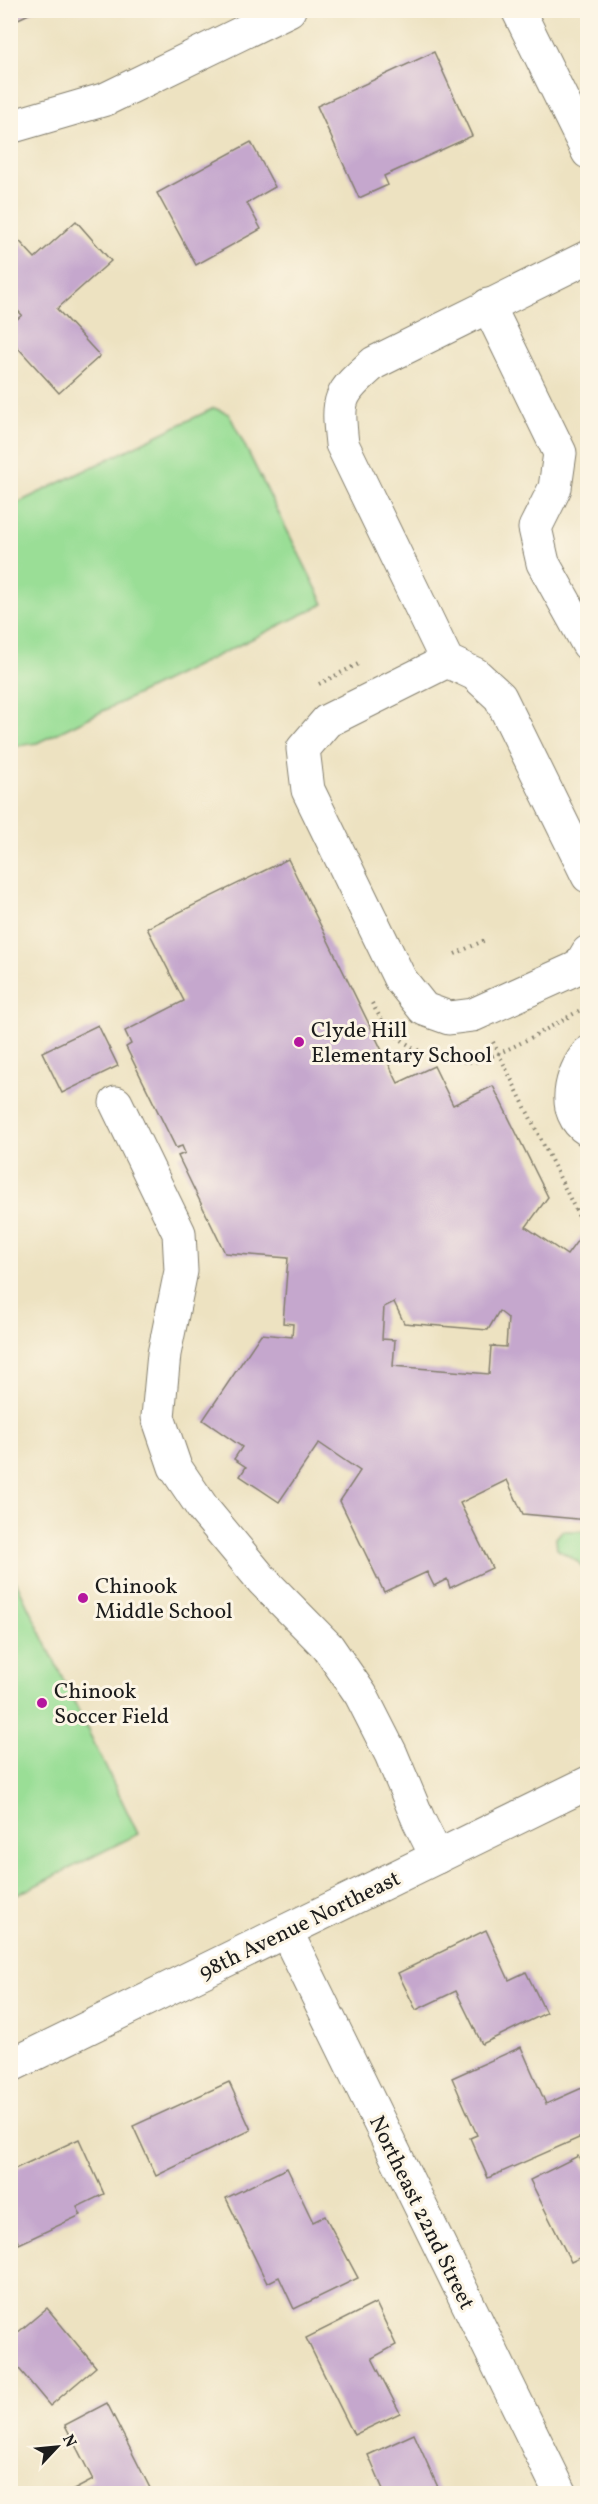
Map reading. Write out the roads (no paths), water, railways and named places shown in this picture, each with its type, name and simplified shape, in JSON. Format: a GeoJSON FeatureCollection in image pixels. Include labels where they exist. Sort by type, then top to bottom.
{"type":"FeatureCollection","features":[{"type":"Feature","properties":{"kind":"street"},"geometry":{"type":"LineString","coordinates":[[10,127],[106,99],[289,10]]}},
{"type":"Feature","properties":{"kind":"street"},"geometry":{"type":"LineString","coordinates":[[518,10],[588,152]]}},
{"type":"Feature","properties":{"kind":"street"},"geometry":{"type":"LineString","coordinates":[[588,257],[374,363],[350,384],[338,408],[342,444],[447,661],[475,674],[500,697],[588,876]]}},
{"type":"Feature","properties":{"kind":"street"},"geometry":{"type":"LineString","coordinates":[[488,305],[560,453],[555,488],[535,528],[543,563],[588,644]]}},
{"type":"Feature","properties":{"kind":"street"},"geometry":{"type":"LineString","coordinates":[[447,661],[327,721],[303,748],[309,790],[400,979],[424,1009],[448,1018],[472,1015],[579,967],[588,952]]}},
{"type":"Feature","properties":{"kind":"street"},"geometry":{"type":"LineString","coordinates":[[588,1053],[578,1065],[572,1080],[571,1096],[574,1112],[581,1126],[588,1130]]}},
{"type":"Feature","properties":{"kind":"street"},"geometry":{"type":"LineString","coordinates":[[116,1103],[179,1233],[181,1271],[164,1354],[158,1417],[175,1467],[204,1510],[263,1581],[328,1647],[361,1695],[391,1754],[437,1857]]}},
{"type":"Feature","properties":{"kind":"street","name":"98th Avenue Northeast"},"geometry":{"type":"LineString","coordinates":[[10,2066],[588,1784]]}},
{"type":"Feature","properties":{"kind":"street","name":"Northeast 22nd Street"},"geometry":{"type":"LineString","coordinates":[[286,1931],[561,2493]]}},
{"type":"Feature","properties":{"kind":"place","name":"Clyde Hill Elementary School"},"geometry":{"type":"Point","coordinates":[299,1042]}},
{"type":"Feature","properties":{"kind":"place","name":"Chinook Middle School"},"geometry":{"type":"Point","coordinates":[83,1598]}},
{"type":"Feature","properties":{"kind":"place","name":"Chinook Soccer Field"},"geometry":{"type":"Point","coordinates":[42,1703]}}]}
